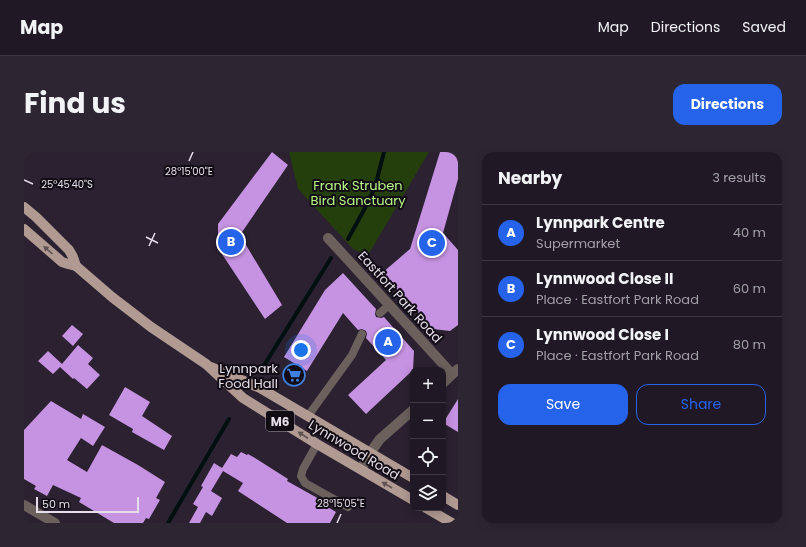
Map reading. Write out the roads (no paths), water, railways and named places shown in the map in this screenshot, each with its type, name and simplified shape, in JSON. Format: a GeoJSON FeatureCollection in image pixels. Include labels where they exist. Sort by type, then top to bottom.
{"type":"FeatureCollection","features":[{"type":"Feature","properties":{"kind":"main road","name":"Lynnwood Road"},"geometry":{"type":"LineString","coordinates":[[24,207],[36,217],[68,250],[76,266]]}},
{"type":"Feature","properties":{"kind":"main road","name":"Lynnwood Road"},"geometry":{"type":"LineString","coordinates":[[24,229],[58,258],[68,264],[76,266],[112,297],[206,364],[243,398],[316,444],[410,498]]}},
{"type":"Feature","properties":{"kind":"main road","name":"Lynnwood Road"},"geometry":{"type":"LineString","coordinates":[[206,364],[260,388],[410,476]]}},
{"type":"Feature","properties":{"kind":"main road"},"geometry":{"type":"LineString","coordinates":[[446,498],[458,505]]}},
{"type":"Feature","properties":{"kind":"main road"},"geometry":{"type":"LineString","coordinates":[[431,511],[452,523]]}},
{"type":"Feature","properties":{"kind":"street","name":"Eastfort Park Road"},"geometry":{"type":"LineString","coordinates":[[328,238],[388,305],[455,371]]}},
{"type":"Feature","properties":{"kind":"street"},"geometry":{"type":"LineString","coordinates":[[446,380],[455,371]]}},
{"type":"Feature","properties":{"kind":"street"},"geometry":{"type":"LineString","coordinates":[[360,469],[380,439],[410,413]]}},
{"type":"Feature","properties":{"kind":"street"},"geometry":{"type":"LineString","coordinates":[[24,505],[55,523]]}},
{"type":"Feature","properties":{"kind":"lane"},"geometry":{"type":"LineString","coordinates":[[380,313],[388,305]]}},
{"type":"Feature","properties":{"kind":"lane"},"geometry":{"type":"LineString","coordinates":[[308,416],[352,355],[362,334]]}},
{"type":"Feature","properties":{"kind":"lane"},"geometry":{"type":"LineString","coordinates":[[316,444],[303,469],[301,476],[304,483],[348,507]]}},
{"type":"Feature","properties":{"kind":"waterway"},"geometry":{"type":"LineString","coordinates":[[348,239],[375,187],[384,152]]}},
{"type":"Feature","properties":{"kind":"waterway"},"geometry":{"type":"LineString","coordinates":[[263,367],[331,258]]}},
{"type":"Feature","properties":{"kind":"waterway"},"geometry":{"type":"LineString","coordinates":[[168,523],[229,419]]}},
{"type":"Feature","properties":{"kind":"place","name":"Lynnwood Close II"},"geometry":{"type":"Point","coordinates":[231,242]}},
{"type":"Feature","properties":{"kind":"place","name":"Lynnwood Close I"},"geometry":{"type":"Point","coordinates":[432,243]}},
{"type":"Feature","properties":{"kind":"place","name":"Lynnpark Centre"},"geometry":{"type":"Point","coordinates":[388,342]}},
{"type":"Feature","properties":{"kind":"place","name":"Lynnpark Food Hall"},"geometry":{"type":"Point","coordinates":[294,375]}},
{"type":"Feature","properties":{"kind":"park label","name":"Frank Struben Bird Sanctuary"},"geometry":{"type":"Point","coordinates":[358,192]}}]}
